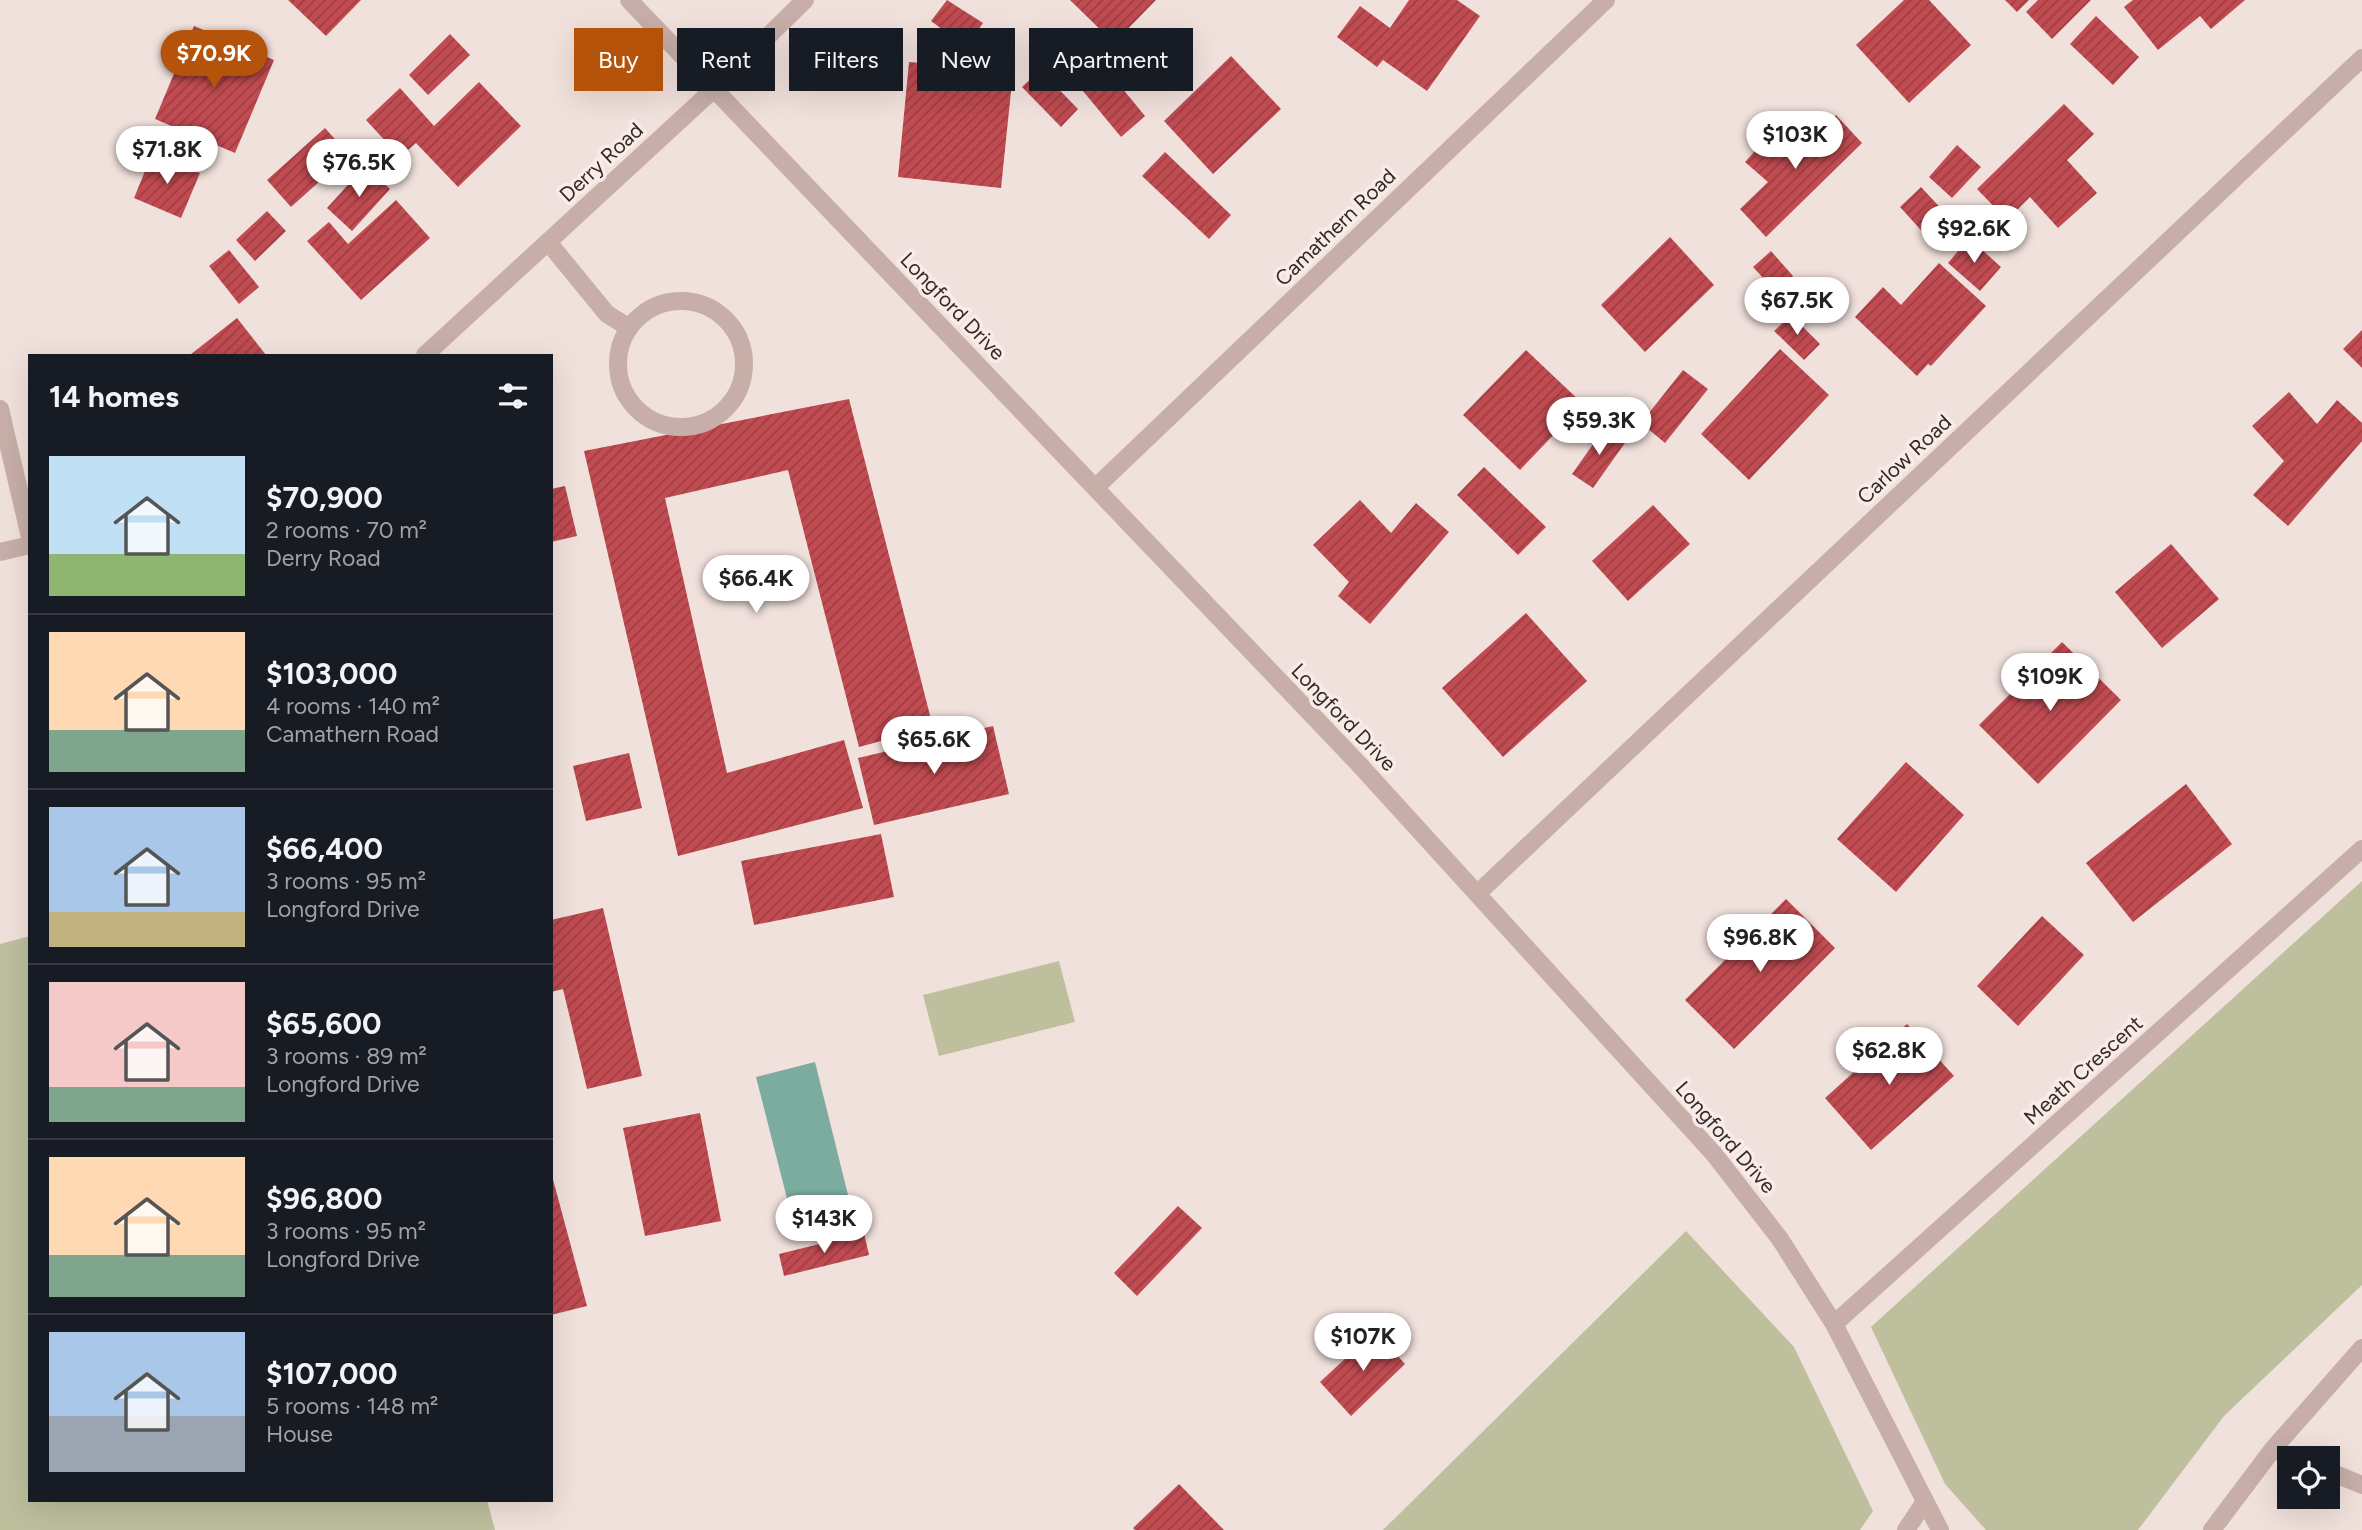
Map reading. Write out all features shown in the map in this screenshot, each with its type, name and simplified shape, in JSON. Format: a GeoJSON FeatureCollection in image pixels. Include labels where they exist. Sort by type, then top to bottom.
{"type":"FeatureCollection","features":[{"type":"Feature","properties":{"kind":"street","name":"Longford Drive"},"geometry":{"type":"LineString","coordinates":[[629,0],[677,50]]}},
{"type":"Feature","properties":{"kind":"street","name":"Derry Road"},"geometry":{"type":"LineString","coordinates":[[775,29],[805,0]]}},
{"type":"Feature","properties":{"kind":"street","name":"Camathern Road"},"geometry":{"type":"LineString","coordinates":[[1097,487],[1606,0]]}},
{"type":"Feature","properties":{"kind":"street","name":"Carlow Road"},"geometry":{"type":"LineString","coordinates":[[1478,893],[2362,58]]}},
{"type":"Feature","properties":{"kind":"street","name":"Derry Road"},"geometry":{"type":"LineString","coordinates":[[426,354],[712,91]]}},
{"type":"Feature","properties":{"kind":"street","name":"Longford Drive"},"geometry":{"type":"LineString","coordinates":[[716,91],[1097,487],[1478,893],[1746,1193],[1780,1239],[1835,1324],[1940,1530]]}},
{"type":"Feature","properties":{"kind":"street"},"geometry":{"type":"LineString","coordinates":[[548,242],[607,314],[628,327]]}},
{"type":"Feature","properties":{"kind":"street"},"geometry":{"type":"LineString","coordinates":[[684,300],[706,305],[723,316],[737,333],[744,354],[743,376],[736,396],[723,411],[706,422],[686,427],[665,426],[646,417],[631,404],[621,386],[617,366],[620,345],[628,327],[644,311],[663,302],[684,300]]}},
{"type":"Feature","properties":{"kind":"street"},"geometry":{"type":"LineString","coordinates":[[0,409],[28,528]]}},
{"type":"Feature","properties":{"kind":"street"},"geometry":{"type":"LineString","coordinates":[[0,552],[28,545]]}},
{"type":"Feature","properties":{"kind":"street","name":"Meath Crescent"},"geometry":{"type":"LineString","coordinates":[[1835,1324],[2362,849]]}},
{"type":"Feature","properties":{"kind":"street"},"geometry":{"type":"LineString","coordinates":[[2219,1525],[2273,1449],[2362,1348]]}},
{"type":"Feature","properties":{"kind":"street"},"geometry":{"type":"LineString","coordinates":[[2273,1449],[2277,1451]]}},
{"type":"Feature","properties":{"kind":"street"},"geometry":{"type":"LineString","coordinates":[[2340,1476],[2362,1485]]}},
{"type":"Feature","properties":{"kind":"street"},"geometry":{"type":"LineString","coordinates":[[1906,1530],[1924,1503]]}},
{"type":"Feature","properties":{"kind":"green space"},"geometry":{"type":"Polygon","coordinates":[[[2362,881],[2362,1285],[2224,1416],[2138,1530],[1986,1530],[1945,1484],[1871,1327],[2362,881]]]}},
{"type":"Feature","properties":{"kind":"green space"},"geometry":{"type":"Polygon","coordinates":[[[28,937],[28,1502],[488,1502],[495,1530],[0,1530],[0,944],[28,937]]]}},
{"type":"Feature","properties":{"kind":"green space"},"geometry":{"type":"Polygon","coordinates":[[[1059,961],[1075,1022],[939,1056],[923,995],[1059,961]]]}},
{"type":"Feature","properties":{"kind":"green space"},"geometry":{"type":"Polygon","coordinates":[[[1686,1231],[1794,1347],[1873,1511],[1860,1530],[1383,1530],[1686,1231]]]}},
{"type":"Feature","properties":{"kind":"water"},"geometry":{"type":"Polygon","coordinates":[[[815,1062],[850,1203],[792,1218],[756,1077],[815,1062]]]}},
{"type":"Feature","properties":{"kind":"building"},"geometry":{"type":"Polygon","coordinates":[[[288,0],[361,0],[326,36],[288,0]]]}},
{"type":"Feature","properties":{"kind":"building"},"geometry":{"type":"Polygon","coordinates":[[[947,0],[983,23],[979,28],[940,28],[931,21],[947,0]]]}},
{"type":"Feature","properties":{"kind":"building"},"geometry":{"type":"Polygon","coordinates":[[[1070,0],[1156,0],[1129,28],[1099,28],[1070,0]]]}},
{"type":"Feature","properties":{"kind":"building"},"geometry":{"type":"Polygon","coordinates":[[[1409,0],[1457,0],[1480,16],[1427,91],[1383,60],[1377,67],[1337,37],[1360,6],[1390,28],[1409,0]]]}},
{"type":"Feature","properties":{"kind":"building"},"geometry":{"type":"Polygon","coordinates":[[[1904,0],[1929,0],[1971,45],[1909,103],[1856,45],[1904,0]]]}},
{"type":"Feature","properties":{"kind":"building"},"geometry":{"type":"Polygon","coordinates":[[[2005,0],[2029,0],[2017,12],[2005,0]]]}},
{"type":"Feature","properties":{"kind":"building"},"geometry":{"type":"Polygon","coordinates":[[[2038,0],[2091,0],[2052,39],[2026,12],[2038,0]]]}},
{"type":"Feature","properties":{"kind":"building"},"geometry":{"type":"Polygon","coordinates":[[[2133,0],[2245,0],[2211,29],[2200,16],[2158,50],[2124,7],[2133,0]]]}},
{"type":"Feature","properties":{"kind":"building"},"geometry":{"type":"Polygon","coordinates":[[[2096,16],[2139,57],[2113,85],[2070,44],[2096,16]]]}},
{"type":"Feature","properties":{"kind":"building"},"geometry":{"type":"Polygon","coordinates":[[[194,26],[274,60],[235,153],[155,119],[194,26]]]}},
{"type":"Feature","properties":{"kind":"building"},"geometry":{"type":"Polygon","coordinates":[[[450,34],[470,55],[428,95],[409,75],[450,34]]]}},
{"type":"Feature","properties":{"kind":"building"},"geometry":{"type":"Polygon","coordinates":[[[1231,56],[1281,109],[1213,174],[1164,121],[1231,56]]]}},
{"type":"Feature","properties":{"kind":"building"},"geometry":{"type":"Polygon","coordinates":[[[909,62],[917,63],[917,91],[1011,91],[1001,188],[898,177],[909,62]]]}},
{"type":"Feature","properties":{"kind":"building"},"geometry":{"type":"Polygon","coordinates":[[[1029,80],[1029,91],[1060,91],[1078,109],[1061,127],[1022,87],[1029,80]]]}},
{"type":"Feature","properties":{"kind":"building"},"geometry":{"type":"Polygon","coordinates":[[[479,82],[521,126],[458,187],[416,143],[400,157],[366,120],[400,88],[434,126],[479,82]]]}},
{"type":"Feature","properties":{"kind":"building"},"geometry":{"type":"Polygon","coordinates":[[[1083,91],[1124,91],[1145,116],[1121,137],[1083,91]]]}},
{"type":"Feature","properties":{"kind":"building"},"geometry":{"type":"Polygon","coordinates":[[[2064,104],[2094,134],[2067,160],[2097,193],[2058,228],[2030,197],[2007,220],[1977,189],[2064,104]]]}},
{"type":"Feature","properties":{"kind":"building"},"geometry":{"type":"Polygon","coordinates":[[[1836,115],[1862,143],[1766,237],[1740,209],[1768,182],[1745,162],[1778,125],[1803,148],[1836,115]]]}},
{"type":"Feature","properties":{"kind":"building"},"geometry":{"type":"Polygon","coordinates":[[[325,128],[349,155],[291,207],[267,180],[325,128]]]}},
{"type":"Feature","properties":{"kind":"building"},"geometry":{"type":"Polygon","coordinates":[[[1957,145],[1981,167],[1952,198],[1929,177],[1957,145]]]}},
{"type":"Feature","properties":{"kind":"building"},"geometry":{"type":"Polygon","coordinates":[[[1165,152],[1231,215],[1209,239],[1142,176],[1165,152]]]}},
{"type":"Feature","properties":{"kind":"building"},"geometry":{"type":"Polygon","coordinates":[[[152,154],[200,173],[181,218],[134,198],[152,154]]]}},
{"type":"Feature","properties":{"kind":"building"},"geometry":{"type":"Polygon","coordinates":[[[365,166],[390,189],[352,231],[327,208],[365,166]]]}},
{"type":"Feature","properties":{"kind":"building"},"geometry":{"type":"Polygon","coordinates":[[[1921,187],[1960,229],[1938,249],[1900,207],[1921,187]]]}},
{"type":"Feature","properties":{"kind":"building"},"geometry":{"type":"Polygon","coordinates":[[[396,200],[430,238],[361,300],[307,241],[329,222],[348,244],[396,200]]]}},
{"type":"Feature","properties":{"kind":"building"},"geometry":{"type":"Polygon","coordinates":[[[267,211],[286,231],[255,261],[236,240],[267,211]]]}},
{"type":"Feature","properties":{"kind":"building"},"geometry":{"type":"Polygon","coordinates":[[[1670,237],[1714,285],[1645,352],[1601,305],[1670,237]]]}},
{"type":"Feature","properties":{"kind":"building"},"geometry":{"type":"Polygon","coordinates":[[[1969,238],[2001,267],[1980,291],[1948,263],[1969,238]]]}},
{"type":"Feature","properties":{"kind":"building"},"geometry":{"type":"Polygon","coordinates":[[[229,250],[259,287],[239,304],[209,266],[229,250]]]}},
{"type":"Feature","properties":{"kind":"building"},"geometry":{"type":"Polygon","coordinates":[[[1771,251],[1793,276],[1775,291],[1753,267],[1771,251]]]}},
{"type":"Feature","properties":{"kind":"building"},"geometry":{"type":"Polygon","coordinates":[[[1939,263],[1986,306],[1931,366],[1928,364],[1917,376],[1855,317],[1883,287],[1901,305],[1939,263]]]}},
{"type":"Feature","properties":{"kind":"building"},"geometry":{"type":"Polygon","coordinates":[[[1791,315],[1820,344],[1804,360],[1774,331],[1791,315]]]}},
{"type":"Feature","properties":{"kind":"building"},"geometry":{"type":"Polygon","coordinates":[[[237,318],[265,354],[191,354],[237,318]]]}},
{"type":"Feature","properties":{"kind":"building"},"geometry":{"type":"Polygon","coordinates":[[[2362,330],[2362,368],[2343,349],[2362,330]]]}},
{"type":"Feature","properties":{"kind":"building"},"geometry":{"type":"Polygon","coordinates":[[[1780,349],[1829,395],[1749,480],[1701,434],[1780,349]]]}},
{"type":"Feature","properties":{"kind":"building"},"geometry":{"type":"Polygon","coordinates":[[[1526,350],[1583,404],[1520,470],[1463,415],[1526,350]]]}},
{"type":"Feature","properties":{"kind":"building"},"geometry":{"type":"Polygon","coordinates":[[[1683,370],[1708,389],[1665,443],[1641,423],[1683,370]]]}},
{"type":"Feature","properties":{"kind":"building"},"geometry":{"type":"Polygon","coordinates":[[[2289,392],[2317,424],[2337,400],[2362,423],[2362,441],[2288,526],[2253,495],[2284,461],[2252,426],[2289,392]]]}},
{"type":"Feature","properties":{"kind":"building"},"geometry":{"type":"Polygon","coordinates":[[[849,399],[933,727],[859,747],[788,470],[665,498],[727,773],[844,740],[863,808],[678,856],[584,451],[849,399]]]}},
{"type":"Feature","properties":{"kind":"building"},"geometry":{"type":"Polygon","coordinates":[[[1606,426],[1627,440],[1593,488],[1572,474],[1606,426]]]}},
{"type":"Feature","properties":{"kind":"building"},"geometry":{"type":"Polygon","coordinates":[[[1484,467],[1546,527],[1518,555],[1457,495],[1484,467]]]}},
{"type":"Feature","properties":{"kind":"building"},"geometry":{"type":"Polygon","coordinates":[[[565,486],[577,536],[553,542],[553,489],[565,486]]]}},
{"type":"Feature","properties":{"kind":"building"},"geometry":{"type":"Polygon","coordinates":[[[1360,500],[1391,533],[1416,503],[1449,532],[1370,624],[1338,596],[1349,582],[1313,545],[1360,500]]]}},
{"type":"Feature","properties":{"kind":"building"},"geometry":{"type":"Polygon","coordinates":[[[1653,505],[1690,544],[1628,601],[1592,561],[1653,505]]]}},
{"type":"Feature","properties":{"kind":"building"},"geometry":{"type":"Polygon","coordinates":[[[2171,544],[2219,599],[2162,648],[2115,592],[2171,544]]]}},
{"type":"Feature","properties":{"kind":"building"},"geometry":{"type":"Polygon","coordinates":[[[1526,613],[1587,681],[1503,757],[1442,688],[1526,613]]]}},
{"type":"Feature","properties":{"kind":"building"},"geometry":{"type":"Polygon","coordinates":[[[2062,642],[2121,700],[2038,784],[1979,725],[2062,642]]]}},
{"type":"Feature","properties":{"kind":"building"},"geometry":{"type":"Polygon","coordinates":[[[993,726],[1009,794],[874,825],[858,758],[993,726]]]}},
{"type":"Feature","properties":{"kind":"building"},"geometry":{"type":"Polygon","coordinates":[[[629,753],[642,808],[586,821],[573,766],[629,753]]]}},
{"type":"Feature","properties":{"kind":"building"},"geometry":{"type":"Polygon","coordinates":[[[1906,762],[1964,815],[1896,892],[1837,839],[1906,762]]]}},
{"type":"Feature","properties":{"kind":"building"},"geometry":{"type":"Polygon","coordinates":[[[2186,784],[2232,844],[2133,922],[2086,863],[2186,784]]]}},
{"type":"Feature","properties":{"kind":"building"},"geometry":{"type":"Polygon","coordinates":[[[881,834],[894,897],[754,925],[741,861],[881,834]]]}},
{"type":"Feature","properties":{"kind":"building"},"geometry":{"type":"Polygon","coordinates":[[[1786,899],[1835,948],[1734,1049],[1685,1000],[1786,899]]]}},
{"type":"Feature","properties":{"kind":"building"},"geometry":{"type":"Polygon","coordinates":[[[603,908],[642,1076],[587,1089],[563,989],[553,992],[553,920],[603,908]]]}},
{"type":"Feature","properties":{"kind":"building"},"geometry":{"type":"Polygon","coordinates":[[[2042,916],[2084,955],[2018,1026],[1977,986],[2042,916]]]}},
{"type":"Feature","properties":{"kind":"building"},"geometry":{"type":"Polygon","coordinates":[[[1907,1024],[1954,1076],[1871,1150],[1825,1098],[1907,1024]]]}},
{"type":"Feature","properties":{"kind":"building"},"geometry":{"type":"Polygon","coordinates":[[[700,1113],[721,1221],[645,1236],[623,1128],[700,1113]]]}},
{"type":"Feature","properties":{"kind":"building"},"geometry":{"type":"Polygon","coordinates":[[[553,1179],[587,1306],[553,1314],[553,1179]]]}},
{"type":"Feature","properties":{"kind":"building"},"geometry":{"type":"Polygon","coordinates":[[[1178,1206],[1202,1228],[1137,1296],[1114,1273],[1178,1206]]]}},
{"type":"Feature","properties":{"kind":"building"},"geometry":{"type":"Polygon","coordinates":[[[864,1233],[869,1255],[784,1276],[779,1254],[864,1233]]]}},
{"type":"Feature","properties":{"kind":"building"},"geometry":{"type":"Polygon","coordinates":[[[1375,1331],[1405,1364],[1351,1416],[1320,1382],[1375,1331]]]}},
{"type":"Feature","properties":{"kind":"building"},"geometry":{"type":"Polygon","coordinates":[[[1179,1484],[1224,1530],[1133,1528],[1179,1484]]]}}]}
